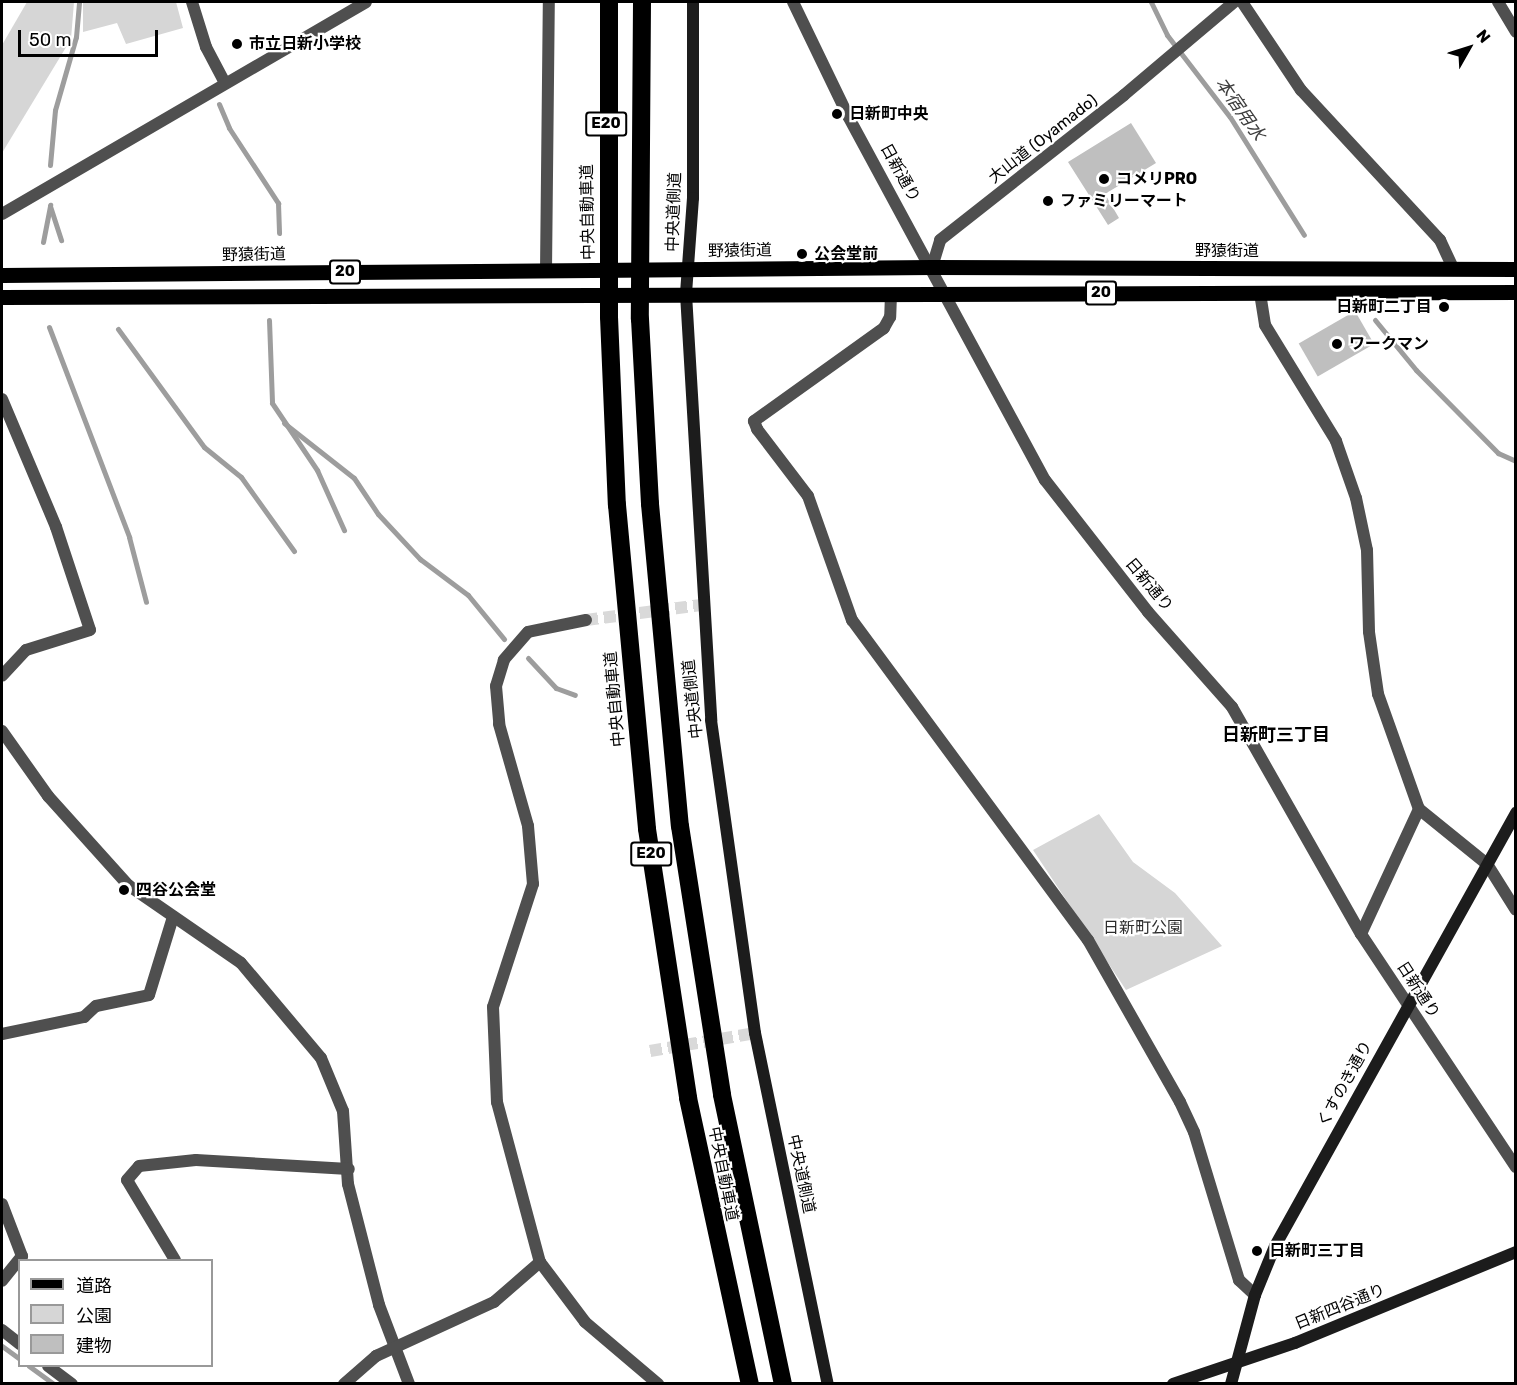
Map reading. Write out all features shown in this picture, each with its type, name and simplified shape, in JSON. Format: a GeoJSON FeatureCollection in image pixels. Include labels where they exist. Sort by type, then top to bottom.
{"type":"FeatureCollection","features":[{"type":"Feature","properties":{"kind":"highway","name":"中央自動車道"},"geometry":{"type":"LineString","coordinates":[[609,2],[608,246],[618,505],[647,829],[688,1098],[750,1383]]}},
{"type":"Feature","properties":{"kind":"highway","name":"中央自動車道"},"geometry":{"type":"LineString","coordinates":[[642,2],[639,242],[650,504],[680,826],[722,1095],[783,1383]]}},
{"type":"Feature","properties":{"kind":"main road","name":"野猿街道"},"geometry":{"type":"LineString","coordinates":[[2,274],[932,267],[1515,269]]}},
{"type":"Feature","properties":{"kind":"main road","name":"20"},"geometry":{"type":"LineString","coordinates":[[2,297],[1515,292]]}},
{"type":"Feature","properties":{"kind":"street"},"geometry":{"type":"LineString","coordinates":[[192,2],[206,47],[225,83]]}},
{"type":"Feature","properties":{"kind":"street"},"geometry":{"type":"LineString","coordinates":[[2,214],[366,2]]}},
{"type":"Feature","properties":{"kind":"street"},"geometry":{"type":"LineString","coordinates":[[546,271],[549,2]]}},
{"type":"Feature","properties":{"kind":"street","name":"中央道側道"},"geometry":{"type":"LineString","coordinates":[[693,2],[693,198],[686,294],[701,605],[712,731],[755,1033],[828,1383]]}},
{"type":"Feature","properties":{"kind":"street","name":"日新通り"},"geometry":{"type":"LineString","coordinates":[[793,2],[848,116],[947,294],[1045,480],[1148,612],[1232,706],[1361,934],[1515,1167]]}},
{"type":"Feature","properties":{"kind":"street","name":"大山道 (Oyamado)"},"geometry":{"type":"LineString","coordinates":[[932,267],[940,240],[1234,2]]}},
{"type":"Feature","properties":{"kind":"street"},"geometry":{"type":"LineString","coordinates":[[1242,2],[1301,90],[1440,240],[1453,268]]}},
{"type":"Feature","properties":{"kind":"street"},"geometry":{"type":"LineString","coordinates":[[1498,2],[1515,32]]}},
{"type":"Feature","properties":{"kind":"street"},"geometry":{"type":"LineString","coordinates":[[1260,293],[1265,325],[1336,441],[1356,498],[1366,550],[1369,632],[1378,694],[1419,809],[1487,864],[1515,910]]}},
{"type":"Feature","properties":{"kind":"street"},"geometry":{"type":"LineString","coordinates":[[891,294],[890,317],[884,328],[754,421],[756,429],[808,496],[852,620],[1088,940],[1194,1132],[1239,1280],[1255,1295]]}},
{"type":"Feature","properties":{"kind":"street"},"geometry":{"type":"LineString","coordinates":[[2,399],[56,527],[90,630],[26,650],[2,676]]}},
{"type":"Feature","properties":{"kind":"street"},"geometry":{"type":"LineString","coordinates":[[586,620],[528,632],[504,660],[496,686],[499,724],[528,826],[533,884],[493,1007],[497,1102],[540,1262],[585,1322],[658,1383]]}},
{"type":"Feature","properties":{"kind":"street"},"geometry":{"type":"LineString","coordinates":[[2,732],[48,796],[90,845],[136,891],[241,963],[321,1058],[343,1111],[352,1201],[373,1283],[409,1383]]}},
{"type":"Feature","properties":{"kind":"street"},"geometry":{"type":"LineString","coordinates":[[1361,934],[1419,809]]}},
{"type":"Feature","properties":{"kind":"street","name":"くすのき通り"},"geometry":{"type":"LineString","coordinates":[[1231,1383],[1255,1295],[1311,1179],[1515,813]]}},
{"type":"Feature","properties":{"kind":"street"},"geometry":{"type":"LineString","coordinates":[[2,1034],[84,1017],[96,1006],[149,995],[173,917]]}},
{"type":"Feature","properties":{"kind":"street"},"geometry":{"type":"LineString","coordinates":[[174,1259],[127,1180],[139,1166],[196,1160],[349,1169]]}},
{"type":"Feature","properties":{"kind":"street"},"geometry":{"type":"LineString","coordinates":[[2,1204],[22,1256],[20,1259]]}},
{"type":"Feature","properties":{"kind":"street","name":"日新四谷通り"},"geometry":{"type":"LineString","coordinates":[[1173,1383],[1235,1365],[1515,1252]]}},
{"type":"Feature","properties":{"kind":"street"},"geometry":{"type":"LineString","coordinates":[[2,1281],[18,1261]]}},
{"type":"Feature","properties":{"kind":"street"},"geometry":{"type":"LineString","coordinates":[[344,1383],[396,1346],[494,1302],[540,1262]]}},
{"type":"Feature","properties":{"kind":"street"},"geometry":{"type":"LineString","coordinates":[[2,1330],[18,1342]]}},
{"type":"Feature","properties":{"kind":"street"},"geometry":{"type":"LineString","coordinates":[[51,1367],[72,1383]]}},
{"type":"Feature","properties":{"kind":"green space"},"geometry":{"type":"Polygon","coordinates":[[[27,2],[74,2],[71,39],[2,153],[2,45],[27,2]]]}},
{"type":"Feature","properties":{"kind":"green space"},"geometry":{"type":"Polygon","coordinates":[[[83,2],[176,2],[183,28],[126,44],[117,23],[83,32],[83,2]]]}},
{"type":"Feature","properties":{"kind":"green space","name":"日新町公園"},"geometry":{"type":"Polygon","coordinates":[[[1099,814],[1133,862],[1175,893],[1222,946],[1126,990],[1033,850],[1099,814]]]}},
{"type":"Feature","properties":{"kind":"building","name":"コメリPRO"},"geometry":{"type":"Polygon","coordinates":[[[1131,123],[1156,163],[1105,194],[1119,218],[1108,225],[1068,162],[1131,123]]]}},
{"type":"Feature","properties":{"kind":"building","name":"ワークマン"},"geometry":{"type":"Polygon","coordinates":[[[1355,311],[1374,344],[1318,376],[1299,344],[1355,311]]]}},
{"type":"Feature","properties":{"kind":"waterway"},"geometry":{"type":"LineString","coordinates":[[50,165],[55,110],[76,37],[79,2]]}},
{"type":"Feature","properties":{"kind":"waterway","name":"本宿用水"},"geometry":{"type":"LineString","coordinates":[[1151,2],[1167,35],[1230,117],[1304,235]]}},
{"type":"Feature","properties":{"kind":"waterway"},"geometry":{"type":"LineString","coordinates":[[219,104],[229,128],[278,203],[279,233]]}},
{"type":"Feature","properties":{"kind":"waterway"},"geometry":{"type":"LineString","coordinates":[[43,242],[50,205]]}},
{"type":"Feature","properties":{"kind":"waterway"},"geometry":{"type":"LineString","coordinates":[[50,206],[61,240]]}},
{"type":"Feature","properties":{"kind":"waterway"},"geometry":{"type":"LineString","coordinates":[[269,320],[272,403],[317,470],[344,530]]}},
{"type":"Feature","properties":{"kind":"waterway","name":"本宿用水"},"geometry":{"type":"LineString","coordinates":[[1375,320],[1416,370],[1498,453],[1516,461]]}},
{"type":"Feature","properties":{"kind":"waterway"},"geometry":{"type":"LineString","coordinates":[[49,327],[129,537],[146,602]]}},
{"type":"Feature","properties":{"kind":"waterway"},"geometry":{"type":"LineString","coordinates":[[118,329],[204,447],[241,477],[294,551]]}},
{"type":"Feature","properties":{"kind":"waterway"},"geometry":{"type":"LineString","coordinates":[[284,423],[354,478],[378,514],[420,559],[468,595],[504,639]]}},
{"type":"Feature","properties":{"kind":"waterway"},"geometry":{"type":"LineString","coordinates":[[528,658],[556,688],[575,695]]}},
{"type":"Feature","properties":{"kind":"waterway"},"geometry":{"type":"LineString","coordinates":[[2,1346],[18,1358]]}},
{"type":"Feature","properties":{"kind":"waterway"},"geometry":{"type":"LineString","coordinates":[[30,1367],[54,1384]]}},
{"type":"Feature","properties":{"kind":"tunnel"},"geometry":{"type":"LineString","coordinates":[[586,620],[701,605]]}},
{"type":"Feature","properties":{"kind":"tunnel"},"geometry":{"type":"LineString","coordinates":[[650,1051],[755,1033]]}},
{"type":"Feature","properties":{"kind":"place","name":"市立日新小学校"},"geometry":{"type":"Point","coordinates":[237,44]}},
{"type":"Feature","properties":{"kind":"place","name":"日新町中央"},"geometry":{"type":"Point","coordinates":[837,114]}},
{"type":"Feature","properties":{"kind":"place","name":"コメリPRO"},"geometry":{"type":"Point","coordinates":[1104,179]}},
{"type":"Feature","properties":{"kind":"place","name":"ファミリーマート"},"geometry":{"type":"Point","coordinates":[1048,201]}},
{"type":"Feature","properties":{"kind":"place","name":"公会堂前"},"geometry":{"type":"Point","coordinates":[802,254]}},
{"type":"Feature","properties":{"kind":"place","name":"日新町二丁目"},"geometry":{"type":"Point","coordinates":[1444,307]}},
{"type":"Feature","properties":{"kind":"place","name":"ワークマン"},"geometry":{"type":"Point","coordinates":[1337,344]}},
{"type":"Feature","properties":{"kind":"place","name":"四谷公会堂"},"geometry":{"type":"Point","coordinates":[124,890]}},
{"type":"Feature","properties":{"kind":"place","name":"日新町三丁目"},"geometry":{"type":"Point","coordinates":[1257,1251]}},
{"type":"Feature","properties":{"kind":"district","name":"日新町三丁目"},"geometry":{"type":"Point","coordinates":[1276,735]}}]}
